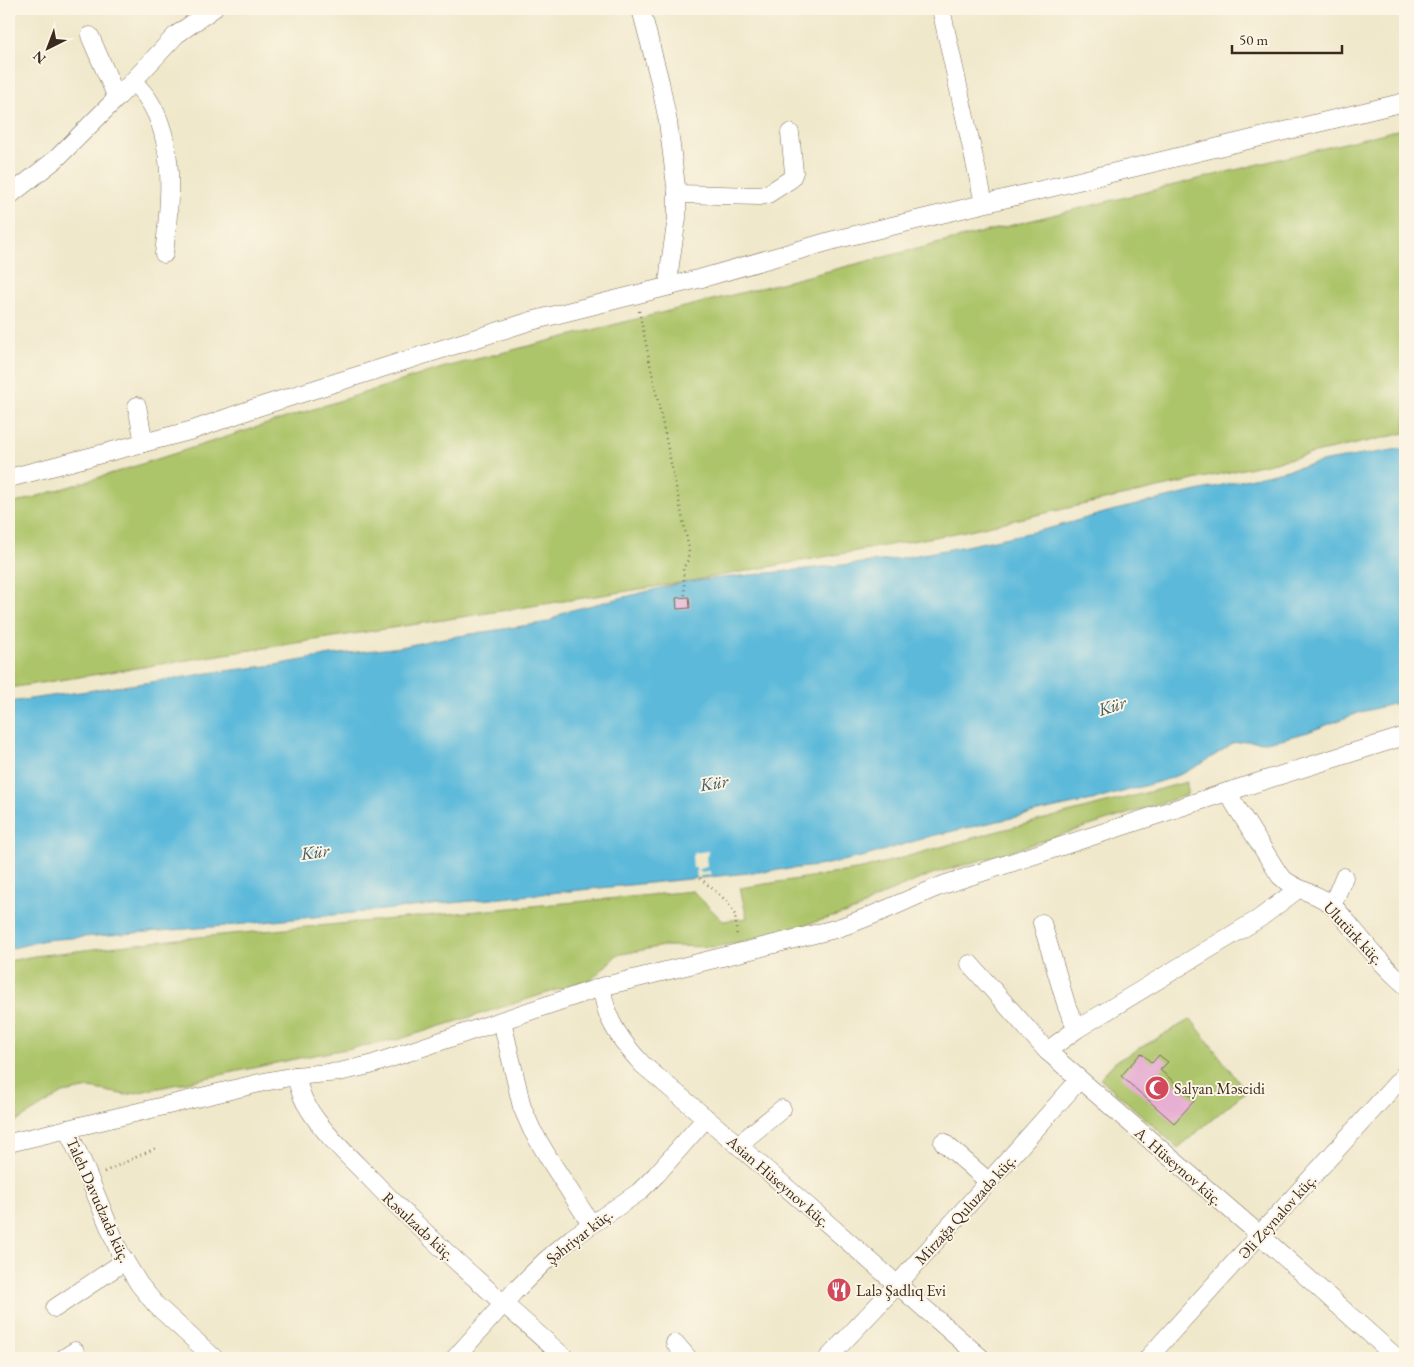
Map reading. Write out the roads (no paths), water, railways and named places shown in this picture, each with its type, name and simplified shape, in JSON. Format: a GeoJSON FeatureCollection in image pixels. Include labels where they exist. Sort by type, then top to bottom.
{"type":"FeatureCollection","features":[{"type":"Feature","properties":{"kind":"street"},"geometry":{"type":"LineString","coordinates":[[9,196],[56,159],[176,35],[213,9]]}},
{"type":"Feature","properties":{"kind":"street"},"geometry":{"type":"LineString","coordinates":[[641,9],[660,82],[668,122],[677,194],[670,264],[671,286]]}},
{"type":"Feature","properties":{"kind":"street"},"geometry":{"type":"LineString","coordinates":[[941,9],[984,203]]}},
{"type":"Feature","properties":{"kind":"street"},"geometry":{"type":"LineString","coordinates":[[90,36],[117,98]]}},
{"type":"Feature","properties":{"kind":"street"},"geometry":{"type":"LineString","coordinates":[[133,81],[148,99],[155,112],[166,147],[170,179],[169,213],[164,254]]}},
{"type":"Feature","properties":{"kind":"street"},"geometry":{"type":"LineString","coordinates":[[9,478],[193,430],[255,408],[531,321],[706,278],[834,240],[1405,102]]}},
{"type":"Feature","properties":{"kind":"street"},"geometry":{"type":"LineString","coordinates":[[677,194],[760,196],[768,194],[791,178],[794,172],[790,133]]}},
{"type":"Feature","properties":{"kind":"street"},"geometry":{"type":"LineString","coordinates":[[137,406],[144,443]]}},
{"type":"Feature","properties":{"kind":"street"},"geometry":{"type":"LineString","coordinates":[[9,1143],[264,1082],[295,1076],[339,1072],[370,1065],[601,987],[853,924],[911,897],[942,886],[1227,792],[1405,736]]}},
{"type":"Feature","properties":{"kind":"street","name":"Ulutürk küç."},"geometry":{"type":"LineString","coordinates":[[1227,792],[1276,871],[1286,882],[1322,899],[1332,906],[1371,952],[1405,985]]}},
{"type":"Feature","properties":{"kind":"street"},"geometry":{"type":"LineString","coordinates":[[1332,906],[1344,877]]}},
{"type":"Feature","properties":{"kind":"street"},"geometry":{"type":"LineString","coordinates":[[1047,1051],[1077,1030],[1260,918],[1298,889]]}},
{"type":"Feature","properties":{"kind":"street"},"geometry":{"type":"LineString","coordinates":[[1042,923],[1067,1007],[1077,1030]]}},
{"type":"Feature","properties":{"kind":"street","name":"A. Hüseynov küç."},"geometry":{"type":"LineString","coordinates":[[970,964],[1047,1051],[1260,1235],[1397,1358]]}},
{"type":"Feature","properties":{"kind":"street","name":"Asian Hüseynov küç."},"geometry":{"type":"LineString","coordinates":[[601,987],[608,1014],[619,1035],[630,1052],[643,1065],[738,1145],[981,1358]]}},
{"type":"Feature","properties":{"kind":"street"},"geometry":{"type":"LineString","coordinates":[[502,1021],[522,1107],[532,1130],[591,1224]]}},
{"type":"Feature","properties":{"kind":"street","name":"Əli Zeynalov küç."},"geometry":{"type":"LineString","coordinates":[[1148,1358],[1405,1074]]}},
{"type":"Feature","properties":{"kind":"street","name":"Rəsulzadə küç."},"geometry":{"type":"LineString","coordinates":[[295,1076],[306,1104],[319,1123],[359,1167],[397,1206],[565,1358]]}},
{"type":"Feature","properties":{"kind":"street","name":"Mirzağa Quluzadə küç."},"geometry":{"type":"LineString","coordinates":[[828,1358],[897,1285],[1079,1080]]}},
{"type":"Feature","properties":{"kind":"street"},"geometry":{"type":"LineString","coordinates":[[738,1145],[782,1109]]}},
{"type":"Feature","properties":{"kind":"street","name":"Şəhriyar küç."},"geometry":{"type":"LineString","coordinates":[[455,1358],[545,1261],[591,1224],[639,1192],[706,1118]]}},
{"type":"Feature","properties":{"kind":"street","name":"Taleh Davudzadə küç."},"geometry":{"type":"LineString","coordinates":[[68,1129],[120,1253],[139,1284],[156,1305],[214,1358]]}},
{"type":"Feature","properties":{"kind":"street"},"geometry":{"type":"LineString","coordinates":[[943,1142],[988,1182]]}},
{"type":"Feature","properties":{"kind":"street"},"geometry":{"type":"LineString","coordinates":[[56,1308],[125,1261]]}},
{"type":"Feature","properties":{"kind":"street"},"geometry":{"type":"LineString","coordinates":[[675,1343],[688,1358]]}},
{"type":"Feature","properties":{"kind":"water","name":"Kür"},"geometry":{"type":"Polygon","coordinates":[[[1405,448],[1405,701],[1361,712],[1308,732],[1281,739],[1266,742],[1246,741],[1234,743],[1186,772],[1165,780],[1101,798],[931,836],[866,856],[818,866],[224,926],[45,940],[9,949],[9,702],[275,665],[331,655],[401,647],[433,640],[548,622],[564,612],[685,582],[890,560],[1047,529],[1115,510],[1326,461],[1405,448]]]}},
{"type":"Feature","properties":{"kind":"place","name":"Salyan Məscidi"},"geometry":{"type":"Point","coordinates":[1157,1088]}},
{"type":"Feature","properties":{"kind":"place","name":"Lalə Şadlıq Evi"},"geometry":{"type":"Point","coordinates":[839,1290]}}]}
